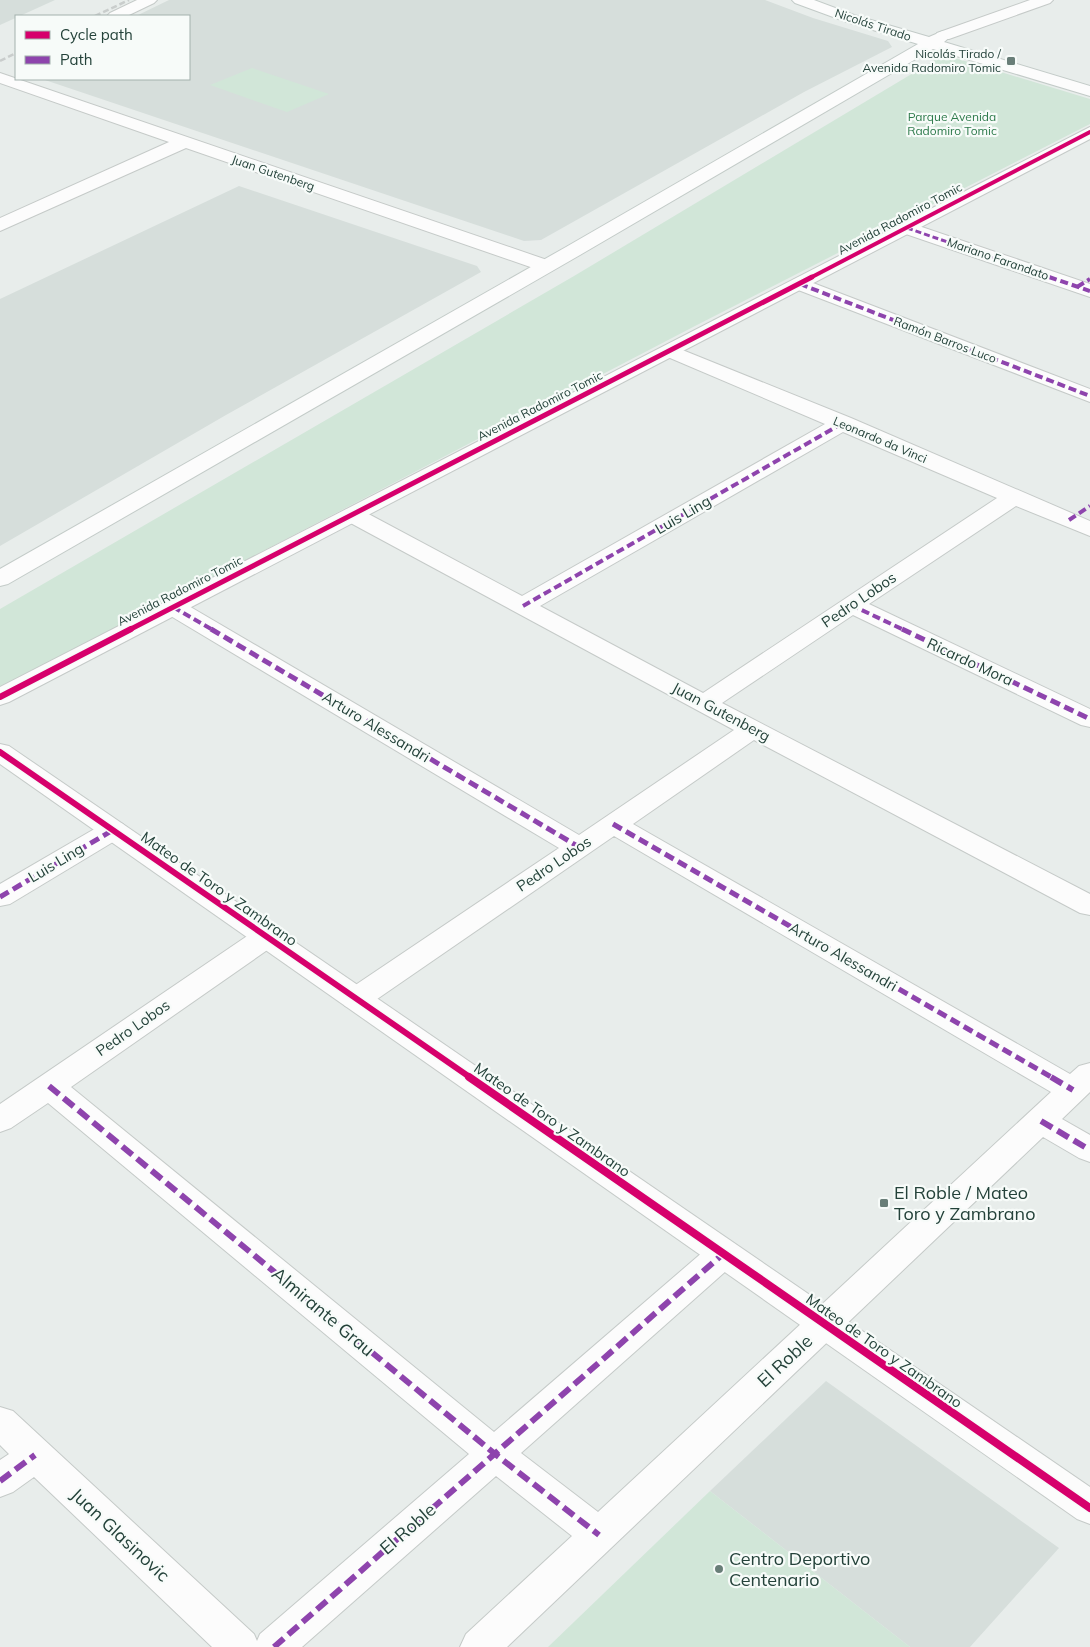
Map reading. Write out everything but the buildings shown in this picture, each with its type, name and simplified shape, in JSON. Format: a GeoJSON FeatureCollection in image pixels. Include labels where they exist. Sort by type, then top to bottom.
{"type":"FeatureCollection","features":[{"type":"Feature","properties":{"kind":"street"},"geometry":{"type":"LineString","coordinates":[[117,15],[150,0]]}},
{"type":"Feature","properties":{"kind":"street","name":"Nicolás Tirado"},"geometry":{"type":"LineString","coordinates":[[800,0],[849,18],[1090,78]]}},
{"type":"Feature","properties":{"kind":"street","name":"Nicolás Tirado"},"geometry":{"type":"LineString","coordinates":[[826,0],[937,40],[1090,91]]}},
{"type":"Feature","properties":{"kind":"street"},"geometry":{"type":"LineString","coordinates":[[0,579],[937,40],[1045,0]]}},
{"type":"Feature","properties":{"kind":"street","name":"Juan Gutenberg"},"geometry":{"type":"LineString","coordinates":[[3,72],[15,77]]}},
{"type":"Feature","properties":{"kind":"street","name":"Juan Gutenberg"},"geometry":{"type":"LineString","coordinates":[[24,80],[184,142],[546,266]]}},
{"type":"Feature","properties":{"kind":"street","name":"Avenida Radomiro Tomic"},"geometry":{"type":"LineString","coordinates":[[0,697],[1090,132]]}},
{"type":"Feature","properties":{"kind":"street"},"geometry":{"type":"LineString","coordinates":[[0,225],[184,142]]}},
{"type":"Feature","properties":{"kind":"street","name":"Mariano Farandato"},"geometry":{"type":"LineString","coordinates":[[907,228],[1086,286]]}},
{"type":"Feature","properties":{"kind":"street","name":"Ramón Barros Luco"},"geometry":{"type":"LineString","coordinates":[[800,284],[1090,396]]}},
{"type":"Feature","properties":{"kind":"street","name":"Leonardo da Vinci"},"geometry":{"type":"LineString","coordinates":[[670,351],[1090,529]]}},
{"type":"Feature","properties":{"kind":"street","name":"Luis Ling"},"geometry":{"type":"LineString","coordinates":[[522,606],[843,424]]}},
{"type":"Feature","properties":{"kind":"street","name":"Pedro Lobos"},"geometry":{"type":"LineString","coordinates":[[704,704],[1014,496]]}},
{"type":"Feature","properties":{"kind":"street"},"geometry":{"type":"LineString","coordinates":[[1069,520],[1090,506]]}},
{"type":"Feature","properties":{"kind":"street","name":"Juan Gutenberg"},"geometry":{"type":"LineString","coordinates":[[353,515],[704,704],[1090,906]]}},
{"type":"Feature","properties":{"kind":"street","name":"Ricardo Mora"},"geometry":{"type":"LineString","coordinates":[[850,605],[1090,719]]}},
{"type":"Feature","properties":{"kind":"street","name":"Arturo Alessandri"},"geometry":{"type":"LineString","coordinates":[[173,607],[579,847]]}},
{"type":"Feature","properties":{"kind":"street","name":"Pedro Lobos"},"geometry":{"type":"LineString","coordinates":[[356,999],[753,729]]}},
{"type":"Feature","properties":{"kind":"street","name":"Mateo de Toro y Zambrano"},"geometry":{"type":"LineString","coordinates":[[0,752],[823,1325],[1090,1508]]}},
{"type":"Feature","properties":{"kind":"street","name":"Arturo Alessandri"},"geometry":{"type":"LineString","coordinates":[[614,824],[1081,1082]]}},
{"type":"Feature","properties":{"kind":"street","name":"Luis Ling"},"geometry":{"type":"LineString","coordinates":[[0,896],[113,830]]}},
{"type":"Feature","properties":{"kind":"street","name":"Pedro Lobos"},"geometry":{"type":"LineString","coordinates":[[0,1120],[266,937]]}},
{"type":"Feature","properties":{"kind":"street","name":"El Roble"},"geometry":{"type":"LineString","coordinates":[[480,1647],[1081,1082]]}},
{"type":"Feature","properties":{"kind":"street","name":"Almirante Grau"},"geometry":{"type":"LineString","coordinates":[[49,1086],[494,1454],[599,1535]]}},
{"type":"Feature","properties":{"kind":"street"},"geometry":{"type":"LineString","coordinates":[[1041,1121],[1090,1150]]}},
{"type":"Feature","properties":{"kind":"street","name":"El Roble"},"geometry":{"type":"LineString","coordinates":[[274,1647],[723,1254]]}},
{"type":"Feature","properties":{"kind":"street","name":"Juan Glasinovic"},"geometry":{"type":"LineString","coordinates":[[0,1422],[240,1647]]}},
{"type":"Feature","properties":{"kind":"street"},"geometry":{"type":"LineString","coordinates":[[0,1481],[35,1455]]}},
{"type":"Feature","properties":{"kind":"shaded area"},"geometry":{"type":"Polygon","coordinates":[[[0,0],[55,0],[22,15],[15,15],[15,18],[0,25],[0,0]]]}},
{"type":"Feature","properties":{"kind":"shaded area"},"geometry":{"type":"Polygon","coordinates":[[[169,0],[765,0],[813,18],[888,41],[892,47],[804,92],[541,240],[524,241],[45,80],[190,80],[190,15],[138,15],[169,0]]]}},
{"type":"Feature","properties":{"kind":"shaded area"},"geometry":{"type":"Polygon","coordinates":[[[239,186],[477,266],[481,272],[226,415],[0,546],[0,299],[239,186]]]}},
{"type":"Feature","properties":{"kind":"shaded area"},"geometry":{"type":"Polygon","coordinates":[[[826,1381],[1059,1548],[970,1647],[910,1647],[710,1491],[826,1381]]]}},
{"type":"Feature","properties":{"kind":"green space","name":"Parque Avenida Radomiro Tomic"},"geometry":{"type":"Polygon","coordinates":[[[946,57],[955,58],[1090,99],[1090,124],[695,326],[0,688],[0,609],[574,276],[935,60],[946,57]]]}},
{"type":"Feature","properties":{"kind":"green space"},"geometry":{"type":"Polygon","coordinates":[[[252,68],[329,94],[287,112],[210,85],[252,68]]]}},
{"type":"Feature","properties":{"kind":"green space","name":"Centro Deportivo Centenario"},"geometry":{"type":"Polygon","coordinates":[[[710,1491],[910,1647],[548,1647],[710,1491]]]}},
{"type":"Feature","properties":{"kind":"railway"},"geometry":{"type":"LineString","coordinates":[[97,15],[129,0]]}},
{"type":"Feature","properties":{"kind":"railway"},"geometry":{"type":"LineString","coordinates":[[0,61],[15,54]]}},
{"type":"Feature","properties":{"kind":"marked path"},"geometry":{"type":"LineString","coordinates":[[907,228],[1090,291]]}},
{"type":"Feature","properties":{"kind":"marked path"},"geometry":{"type":"LineString","coordinates":[[1077,287],[1090,279]]}},
{"type":"Feature","properties":{"kind":"marked path"},"geometry":{"type":"LineString","coordinates":[[800,284],[1090,396]]}},
{"type":"Feature","properties":{"kind":"marked path"},"geometry":{"type":"LineString","coordinates":[[523,606],[843,423]]}},
{"type":"Feature","properties":{"kind":"marked path"},"geometry":{"type":"LineString","coordinates":[[1069,520],[1090,506]]}},
{"type":"Feature","properties":{"kind":"marked path"},"geometry":{"type":"LineString","coordinates":[[851,605],[1090,719]]}},
{"type":"Feature","properties":{"kind":"marked path"},"geometry":{"type":"LineString","coordinates":[[173,607],[579,847]]}},
{"type":"Feature","properties":{"kind":"marked path"},"geometry":{"type":"LineString","coordinates":[[613,824],[1073,1090]]}},
{"type":"Feature","properties":{"kind":"marked path"},"geometry":{"type":"LineString","coordinates":[[0,897],[113,830]]}},
{"type":"Feature","properties":{"kind":"marked path"},"geometry":{"type":"LineString","coordinates":[[49,1086],[495,1454],[599,1535]]}},
{"type":"Feature","properties":{"kind":"marked path"},"geometry":{"type":"LineString","coordinates":[[1041,1121],[1090,1150]]}},
{"type":"Feature","properties":{"kind":"marked path"},"geometry":{"type":"LineString","coordinates":[[274,1647],[723,1254]]}},
{"type":"Feature","properties":{"kind":"marked path"},"geometry":{"type":"LineString","coordinates":[[0,1481],[35,1455]]}},
{"type":"Feature","properties":{"kind":"cycle path"},"geometry":{"type":"LineString","coordinates":[[0,697],[1090,132]]}},
{"type":"Feature","properties":{"kind":"cycle path"},"geometry":{"type":"LineString","coordinates":[[0,752],[1090,1508]]}},
{"type":"Feature","properties":{"kind":"place","name":"Nicolás Tirado / Avenida Radomiro Tomic"},"geometry":{"type":"Point","coordinates":[1011,61]}},
{"type":"Feature","properties":{"kind":"place","name":"El Roble / Mateo Toro y Zambrano"},"geometry":{"type":"Point","coordinates":[884,1203]}},
{"type":"Feature","properties":{"kind":"place","name":"Centro Deportivo Centenario"},"geometry":{"type":"Point","coordinates":[719,1569]}}]}
